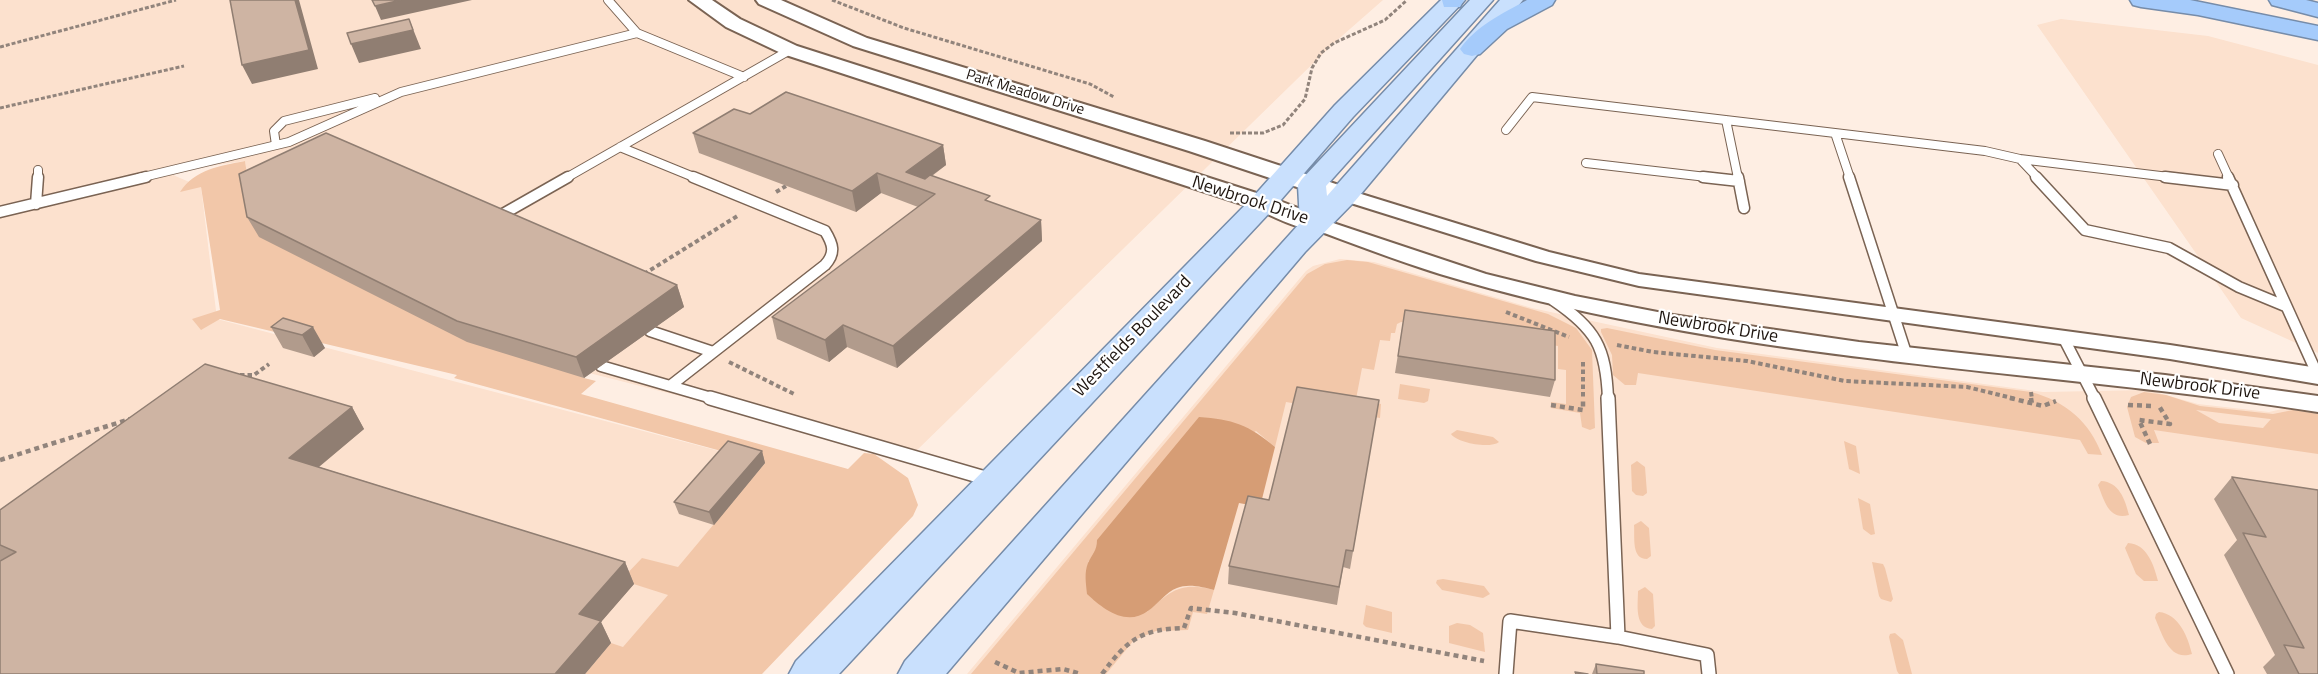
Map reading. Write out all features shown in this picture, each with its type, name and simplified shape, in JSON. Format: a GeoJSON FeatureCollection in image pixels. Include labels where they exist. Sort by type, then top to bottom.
{"type":"FeatureCollection","features":[{"type":"Feature","properties":{"kind":"highway"},"geometry":{"type":"LineString","coordinates":[[1472,49],[1507,18],[1544,0]]}},
{"type":"Feature","properties":{"kind":"highway"},"geometry":{"type":"LineString","coordinates":[[2141,0],[2318,31]]}},
{"type":"Feature","properties":{"kind":"highway"},"geometry":{"type":"LineString","coordinates":[[2215,0],[2318,31]]}},
{"type":"Feature","properties":{"kind":"highway"},"geometry":{"type":"LineString","coordinates":[[2280,0],[2318,10]]}},
{"type":"Feature","properties":{"kind":"main road"},"geometry":{"type":"LineString","coordinates":[[1315,223],[1300,180],[1482,0]]}},
{"type":"Feature","properties":{"kind":"main road"},"geometry":{"type":"LineString","coordinates":[[920,674],[1315,223],[1345,195],[1512,0]]}},
{"type":"Feature","properties":{"kind":"main road","name":"Westfields Boulevard"},"geometry":{"type":"LineString","coordinates":[[811,674],[1263,203],[1300,180],[1344,111],[1453,1]]}},
{"type":"Feature","properties":{"kind":"street","name":"Park Meadow Drive"},"geometry":{"type":"LineString","coordinates":[[699,0],[733,23],[790,50],[1137,164]]}},
{"type":"Feature","properties":{"kind":"street","name":"Park Meadow Drive"},"geometry":{"type":"LineString","coordinates":[[766,0],[815,24],[860,42],[1300,180]]}},
{"type":"Feature","properties":{"kind":"street","name":"Newbrook Drive"},"geometry":{"type":"LineString","coordinates":[[1137,164],[1263,203],[1445,268],[1545,296],[1708,328],[2234,390],[2318,404]]}},
{"type":"Feature","properties":{"kind":"street","name":"Newbrook Drive"},"geometry":{"type":"LineString","coordinates":[[1300,180],[1503,245],[1595,270],[1693,288],[2063,337],[2318,376]]}},
{"type":"Feature","properties":{"kind":"lane"},"geometry":{"type":"LineString","coordinates":[[608,0],[637,33],[744,77]]}},
{"type":"Feature","properties":{"kind":"lane"},"geometry":{"type":"LineString","coordinates":[[276,145],[272,134],[275,128],[284,121],[637,33]]}},
{"type":"Feature","properties":{"kind":"lane"},"geometry":{"type":"LineString","coordinates":[[491,221],[790,50]]}},
{"type":"Feature","properties":{"kind":"lane"},"geometry":{"type":"LineString","coordinates":[[0,212],[289,142],[401,92]]}},
{"type":"Feature","properties":{"kind":"lane"},"geometry":{"type":"LineString","coordinates":[[1506,130],[1532,97],[1985,151],[2020,159],[2233,186]]}},
{"type":"Feature","properties":{"kind":"lane"},"geometry":{"type":"LineString","coordinates":[[1726,120],[1744,207]]}},
{"type":"Feature","properties":{"kind":"lane"},"geometry":{"type":"LineString","coordinates":[[1835,133],[1906,353]]}},
{"type":"Feature","properties":{"kind":"lane"},"geometry":{"type":"LineString","coordinates":[[620,147],[825,231],[831,237],[834,250],[825,265],[670,386]]}},
{"type":"Feature","properties":{"kind":"lane"},"geometry":{"type":"LineString","coordinates":[[2218,154],[2318,376]]}},
{"type":"Feature","properties":{"kind":"lane"},"geometry":{"type":"LineString","coordinates":[[2020,159],[2085,230],[2169,248],[2240,287],[2285,306]]}},
{"type":"Feature","properties":{"kind":"lane"},"geometry":{"type":"LineString","coordinates":[[1586,163],[1739,181]]}},
{"type":"Feature","properties":{"kind":"lane"},"geometry":{"type":"LineString","coordinates":[[36,204],[38,170]]}},
{"type":"Feature","properties":{"kind":"lane"},"geometry":{"type":"LineString","coordinates":[[1545,296],[1580,318],[1592,331],[1601,350],[1608,393],[1618,637]]}},
{"type":"Feature","properties":{"kind":"lane"},"geometry":{"type":"LineString","coordinates":[[650,331],[714,352]]}},
{"type":"Feature","properties":{"kind":"lane"},"geometry":{"type":"LineString","coordinates":[[2063,337],[2133,474],[2192,604],[2227,674]]}},
{"type":"Feature","properties":{"kind":"lane"},"geometry":{"type":"LineString","coordinates":[[601,366],[995,481]]}},
{"type":"Feature","properties":{"kind":"lane"},"geometry":{"type":"LineString","coordinates":[[1506,674],[1510,621],[1618,637],[1707,655],[1709,674]]}},
{"type":"Feature","properties":{"kind":"path"},"geometry":{"type":"LineString","coordinates":[[0,47],[176,0]]}},
{"type":"Feature","properties":{"kind":"path"},"geometry":{"type":"LineString","coordinates":[[832,0],[904,28],[1090,84],[1118,99]]}},
{"type":"Feature","properties":{"kind":"path"},"geometry":{"type":"LineString","coordinates":[[1224,132],[1255,134],[1282,124],[1305,99],[1312,68],[1321,53],[1334,43],[1385,20],[1407,0]]}},
{"type":"Feature","properties":{"kind":"path"},"geometry":{"type":"LineString","coordinates":[[0,108],[184,66]]}},
{"type":"Feature","properties":{"kind":"path"},"geometry":{"type":"LineString","coordinates":[[639,277],[786,186]]}},
{"type":"Feature","properties":{"kind":"path"},"geometry":{"type":"LineString","coordinates":[[1506,312],[1571,338],[1577,345]]}},
{"type":"Feature","properties":{"kind":"path"},"geometry":{"type":"LineString","coordinates":[[1607,344],[1653,352],[1747,361],[1845,381],[1967,387],[2048,406],[2056,401]]}},
{"type":"Feature","properties":{"kind":"path"},"geometry":{"type":"LineString","coordinates":[[1551,405],[1583,410],[1583,351]]}},
{"type":"Feature","properties":{"kind":"path"},"geometry":{"type":"LineString","coordinates":[[730,352],[724,360],[796,394]]}},
{"type":"Feature","properties":{"kind":"path"},"geometry":{"type":"LineString","coordinates":[[238,375],[254,375],[268,364]]}},
{"type":"Feature","properties":{"kind":"path"},"geometry":{"type":"LineString","coordinates":[[2031,392],[2032,404]]}},
{"type":"Feature","properties":{"kind":"path"},"geometry":{"type":"LineString","coordinates":[[2150,444],[2139,420],[2169,424],[2158,406]]}},
{"type":"Feature","properties":{"kind":"path"},"geometry":{"type":"LineString","coordinates":[[0,460],[140,416]]}},
{"type":"Feature","properties":{"kind":"path"},"geometry":{"type":"LineString","coordinates":[[1102,674],[1121,648],[1137,635],[1158,627],[1184,628],[1191,608],[1235,613],[1484,661]]}},
{"type":"Feature","properties":{"kind":"path"},"geometry":{"type":"LineString","coordinates":[[995,662],[1019,673],[1063,669],[1081,674]]}},
{"type":"Feature","properties":{"kind":"shaded area"},"geometry":{"type":"Polygon","coordinates":[[[0,0],[1383,0],[1334,43],[912,455],[467,342],[250,194],[245,161],[166,172],[201,187],[217,319],[765,463],[668,674],[0,674],[0,0]]]}},
{"type":"Feature","properties":{"kind":"shaded area"},"geometry":{"type":"Polygon","coordinates":[[[2061,19],[2208,36],[2318,65],[2318,353],[2241,318],[2037,25],[2061,19]]]}},
{"type":"Feature","properties":{"kind":"shaded area"},"geometry":{"type":"Polygon","coordinates":[[[245,161],[250,194],[584,378],[596,381],[581,394],[848,469],[864,453],[874,454],[908,478],[918,505],[913,516],[762,674],[585,674],[611,643],[623,647],[668,595],[621,580],[642,558],[678,567],[765,463],[454,378],[457,375],[220,319],[201,330],[192,319],[220,310],[201,187],[180,192],[186,184],[201,173],[245,161]]]}},
{"type":"Feature","properties":{"kind":"shaded area"},"geometry":{"type":"Polygon","coordinates":[[[1340,259],[1374,262],[1532,308],[1717,348],[2043,392],[2148,390],[2198,404],[2269,412],[2291,407],[2318,412],[2318,674],[967,674],[1306,271],[1313,266],[1340,259]]]}},
{"type":"Feature","properties":{"kind":"shaded area"},"geometry":{"type":"Polygon","coordinates":[[[1347,260],[1368,262],[1548,314],[1576,328],[1592,350],[1595,428],[1590,430],[1582,427],[1580,413],[1551,408],[1551,402],[1566,404],[1566,370],[1558,369],[1558,346],[1401,322],[1397,324],[1395,333],[1391,333],[1390,341],[1380,340],[1374,370],[1362,368],[1356,399],[1381,404],[1380,418],[1286,402],[1275,447],[1256,431],[1115,520],[1098,540],[1097,551],[1088,562],[1147,612],[1170,593],[1184,587],[1214,590],[1207,614],[1193,612],[1188,630],[1156,631],[1134,640],[1106,674],[971,674],[1307,274],[1325,264],[1347,260]]]}},
{"type":"Feature","properties":{"kind":"shaded area"},"geometry":{"type":"Polygon","coordinates":[[[1607,328],[1715,350],[2031,392],[2055,401],[2075,414],[2091,432],[2102,455],[2088,454],[2080,440],[1638,373],[1636,385],[1625,385],[1613,375],[1612,355],[1601,332],[1601,329],[1607,328]]]}},
{"type":"Feature","properties":{"kind":"shaded area"},"geometry":{"type":"Polygon","coordinates":[[[1400,384],[1430,389],[1428,401],[1424,403],[1398,399],[1400,384]]]}},
{"type":"Feature","properties":{"kind":"shaded area"},"geometry":{"type":"Polygon","coordinates":[[[2144,392],[2166,395],[2200,406],[2273,414],[2293,410],[2318,414],[2318,454],[2154,430],[2159,443],[2146,443],[2135,437],[2127,407],[2131,397],[2144,392]],[[2196,410],[2219,423],[2263,428],[2271,419],[2196,410]]]}},
{"type":"Feature","properties":{"kind":"shaded area"},"geometry":{"type":"Polygon","coordinates":[[[1199,417],[1240,424],[1257,433],[1275,447],[1260,507],[1239,503],[1214,590],[1196,586],[1181,587],[1169,592],[1152,608],[1140,615],[1123,617],[1115,614],[1087,594],[1086,571],[1097,540],[1199,417]]]}},
{"type":"Feature","properties":{"kind":"shaded area"},"geometry":{"type":"Polygon","coordinates":[[[1457,430],[1493,437],[1499,442],[1481,445],[1466,442],[1451,434],[1457,430]]]}},
{"type":"Feature","properties":{"kind":"shaded area"},"geometry":{"type":"Polygon","coordinates":[[[1844,441],[1856,446],[1860,474],[1849,469],[1844,441]]]}},
{"type":"Feature","properties":{"kind":"shaded area"},"geometry":{"type":"Polygon","coordinates":[[[1637,461],[1645,467],[1647,493],[1643,496],[1636,495],[1632,491],[1631,465],[1637,461]]]}},
{"type":"Feature","properties":{"kind":"shaded area"},"geometry":{"type":"Polygon","coordinates":[[[2101,481],[2117,488],[2123,497],[2129,515],[2117,515],[2108,508],[2098,485],[2101,481]]]}},
{"type":"Feature","properties":{"kind":"shaded area"},"geometry":{"type":"Polygon","coordinates":[[[1858,498],[1870,504],[1875,534],[1871,535],[1863,529],[1858,498]]]}},
{"type":"Feature","properties":{"kind":"shaded area"},"geometry":{"type":"Polygon","coordinates":[[[1641,521],[1649,528],[1651,556],[1647,559],[1638,555],[1635,546],[1634,525],[1641,521]]]}},
{"type":"Feature","properties":{"kind":"shaded area"},"geometry":{"type":"Polygon","coordinates":[[[2128,543],[2140,547],[2149,556],[2158,581],[2144,581],[2136,574],[2125,548],[2128,543]]]}},
{"type":"Feature","properties":{"kind":"shaded area"},"geometry":{"type":"Polygon","coordinates":[[[1872,562],[1883,564],[1885,568],[1893,599],[1891,602],[1879,596],[1872,562]]]}},
{"type":"Feature","properties":{"kind":"shaded area"},"geometry":{"type":"Polygon","coordinates":[[[1437,580],[1484,586],[1490,594],[1483,598],[1442,590],[1436,583],[1437,580]]]}},
{"type":"Feature","properties":{"kind":"shaded area"},"geometry":{"type":"Polygon","coordinates":[[[1645,587],[1653,594],[1655,626],[1652,629],[1642,624],[1638,614],[1638,591],[1645,587]]]}},
{"type":"Feature","properties":{"kind":"shaded area"},"geometry":{"type":"Polygon","coordinates":[[[1366,605],[1392,612],[1392,633],[1366,627],[1363,624],[1366,605]]]}},
{"type":"Feature","properties":{"kind":"shaded area"},"geometry":{"type":"Polygon","coordinates":[[[2159,612],[2172,617],[2182,627],[2192,654],[2178,654],[2167,645],[2155,618],[2159,612]]]}},
{"type":"Feature","properties":{"kind":"shaded area"},"geometry":{"type":"Polygon","coordinates":[[[1457,623],[1470,625],[1483,633],[1485,652],[1449,643],[1449,626],[1457,623]]]}},
{"type":"Feature","properties":{"kind":"shaded area"},"geometry":{"type":"Polygon","coordinates":[[[1895,633],[1903,640],[1912,674],[1899,674],[1897,671],[1889,637],[1890,634],[1895,633]]]}},
{"type":"Feature","properties":{"kind":"building"},"geometry":{"type":"Polygon","coordinates":[[[230,0],[295,0],[309,50],[242,65],[230,0]]]}},
{"type":"Feature","properties":{"kind":"building"},"geometry":{"type":"Polygon","coordinates":[[[372,0],[401,0],[375,6],[372,0]]]}},
{"type":"Feature","properties":{"kind":"building"},"geometry":{"type":"Polygon","coordinates":[[[409,19],[413,30],[351,44],[347,33],[409,19]]]}},
{"type":"Feature","properties":{"kind":"building"},"geometry":{"type":"Polygon","coordinates":[[[786,92],[943,145],[906,172],[925,179],[930,175],[990,196],[985,200],[1041,220],[893,346],[843,325],[825,340],[772,317],[935,194],[877,173],[852,191],[693,133],[734,109],[750,114],[786,92]]]}},
{"type":"Feature","properties":{"kind":"building"},"geometry":{"type":"Polygon","coordinates":[[[326,133],[677,285],[576,357],[457,321],[247,217],[239,174],[326,133]]]}},
{"type":"Feature","properties":{"kind":"building"},"geometry":{"type":"Polygon","coordinates":[[[1405,310],[1555,331],[1555,380],[1398,356],[1405,310]]]}},
{"type":"Feature","properties":{"kind":"building"},"geometry":{"type":"Polygon","coordinates":[[[283,318],[313,327],[302,335],[271,327],[283,318]]]}},
{"type":"Feature","properties":{"kind":"building"},"geometry":{"type":"Polygon","coordinates":[[[205,364],[352,407],[289,458],[625,562],[579,614],[601,621],[555,674],[0,674],[0,561],[16,552],[0,545],[0,510],[205,364]]]}},
{"type":"Feature","properties":{"kind":"building"},"geometry":{"type":"Polygon","coordinates":[[[1297,387],[1379,400],[1353,551],[1346,550],[1339,587],[1229,566],[1248,496],[1269,500],[1297,387]]]}},
{"type":"Feature","properties":{"kind":"building"},"geometry":{"type":"Polygon","coordinates":[[[728,441],[762,451],[709,512],[674,502],[728,441]]]}},
{"type":"Feature","properties":{"kind":"building"},"geometry":{"type":"Polygon","coordinates":[[[2232,477],[2318,490],[2318,674],[2299,674],[2284,645],[2304,648],[2243,533],[2266,537],[2232,477]]]}},
{"type":"Feature","properties":{"kind":"building"},"geometry":{"type":"Polygon","coordinates":[[[1596,664],[1644,671],[1644,674],[1597,674],[1596,664]]]}}]}
